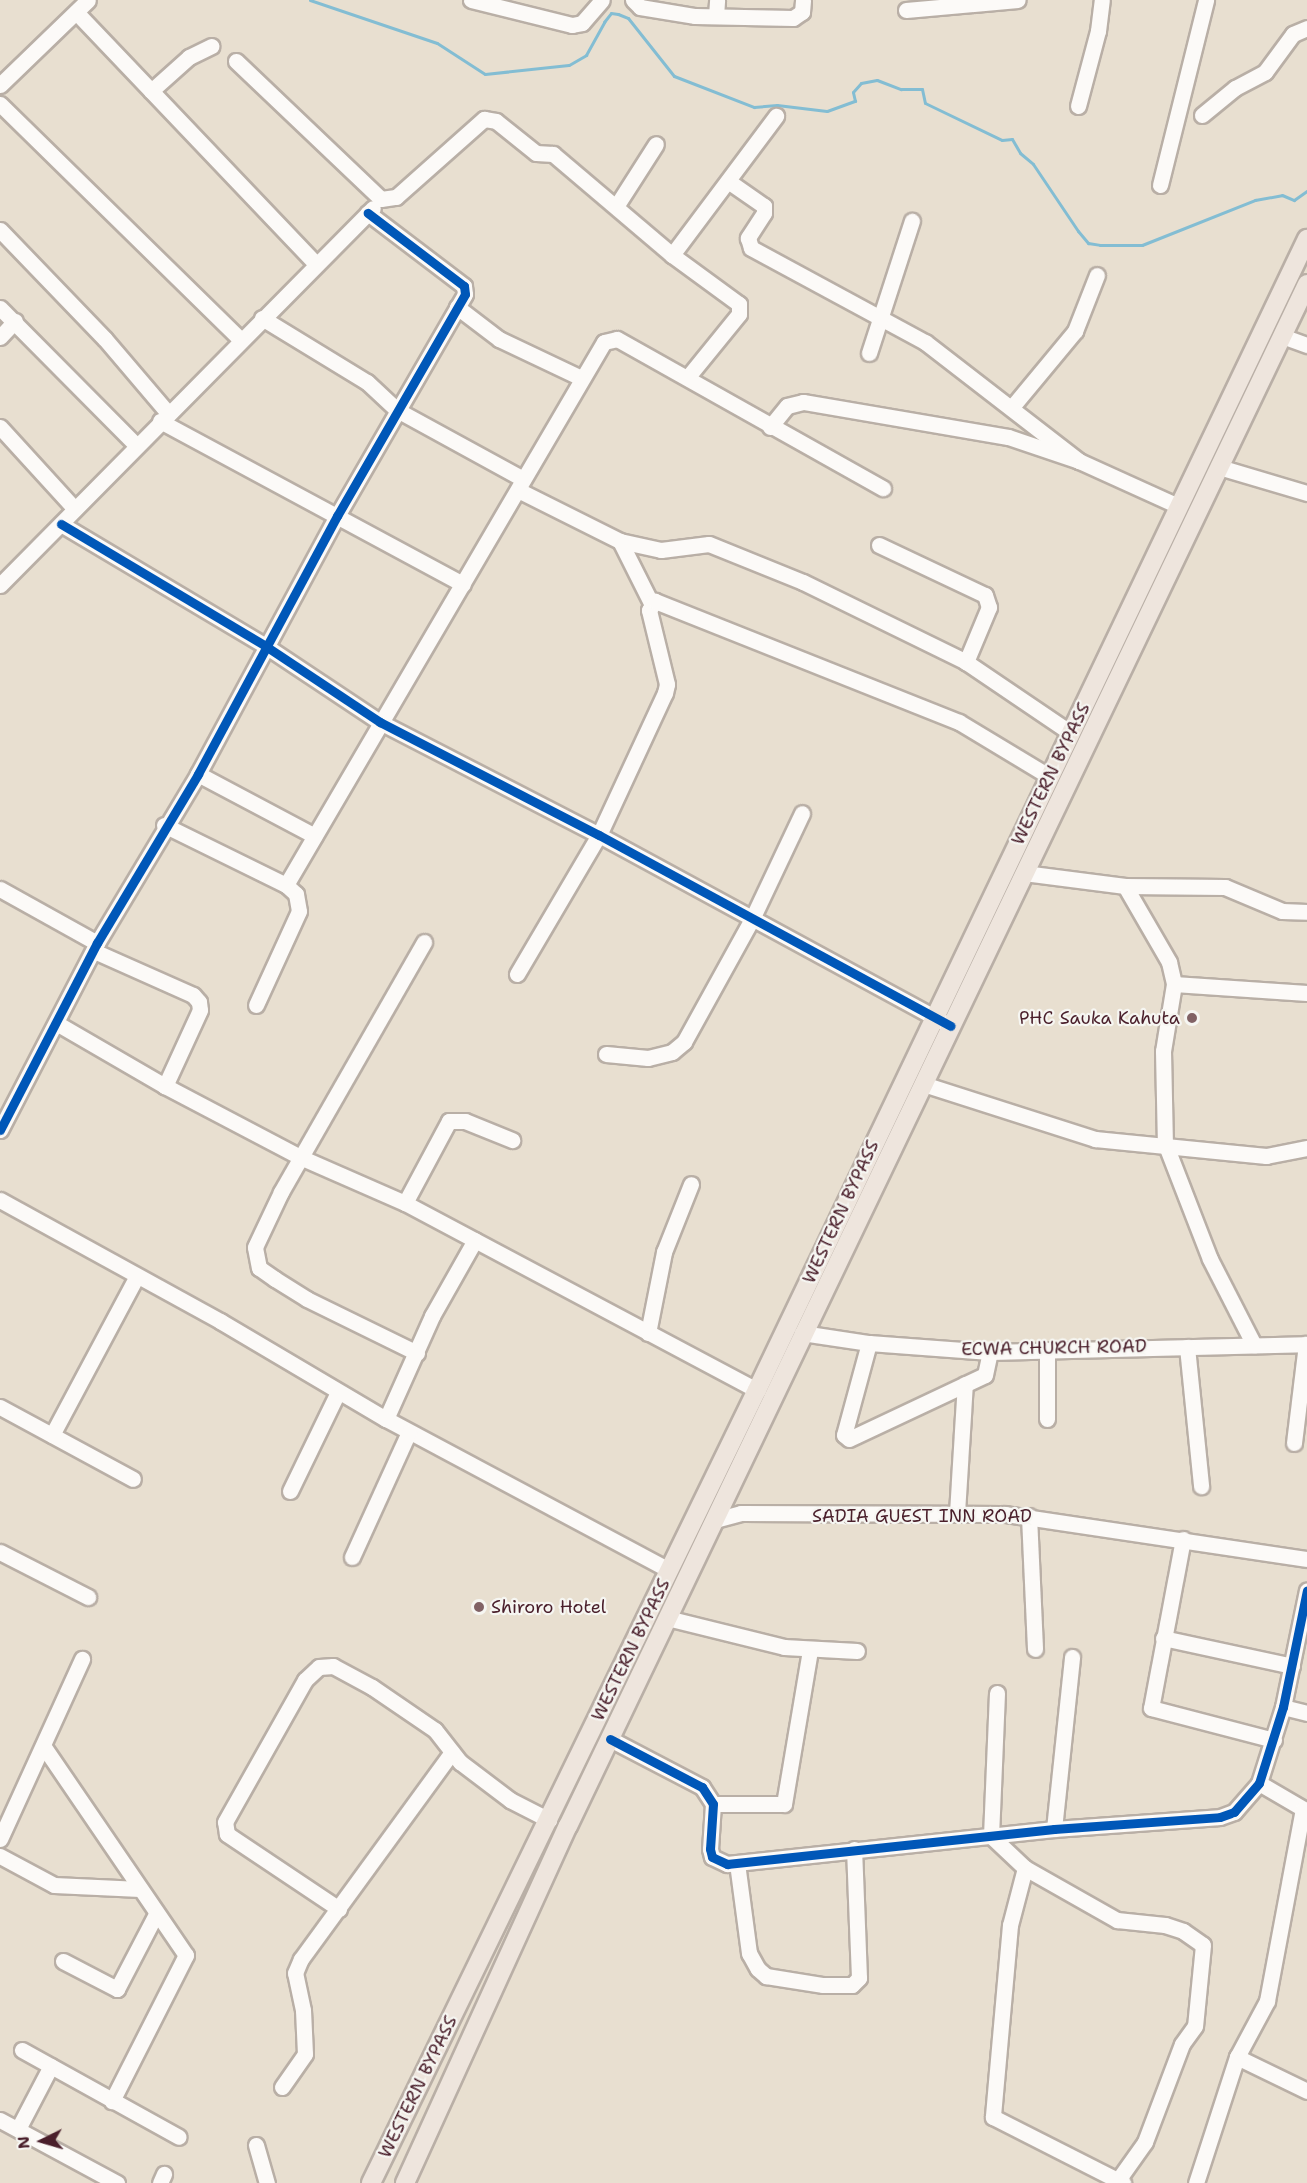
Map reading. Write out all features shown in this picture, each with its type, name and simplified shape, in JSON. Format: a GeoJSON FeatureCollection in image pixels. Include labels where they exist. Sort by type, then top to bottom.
{"type":"FeatureCollection","features":[{"type":"Feature","properties":{"kind":"main road","name":"WESTERN BYPASS"},"geometry":{"type":"LineString","coordinates":[[405,2183],[486,2000],[802,1333],[923,1084],[942,1022],[1050,777],[1307,239]]}},
{"type":"Feature","properties":{"kind":"main road","name":"WESTERN BYPASS"},"geometry":{"type":"LineString","coordinates":[[371,2183],[757,1390],[942,1022],[1024,873],[1307,284]]}},
{"type":"Feature","properties":{"kind":"street"},"geometry":{"type":"LineString","coordinates":[[0,84],[88,0]]}},
{"type":"Feature","properties":{"kind":"street"},"geometry":{"type":"LineString","coordinates":[[471,0],[572,25],[582,22],[602,0]]}},
{"type":"Feature","properties":{"kind":"street"},"geometry":{"type":"LineString","coordinates":[[633,0],[640,7],[716,16],[793,18],[802,12],[803,0]]}},
{"type":"Feature","properties":{"kind":"street"},"geometry":{"type":"LineString","coordinates":[[716,16],[717,0]]}},
{"type":"Feature","properties":{"kind":"street"},"geometry":{"type":"LineString","coordinates":[[906,10],[1018,0]]}},
{"type":"Feature","properties":{"kind":"street"},"geometry":{"type":"LineString","coordinates":[[1078,106],[1098,31],[1102,0]]}},
{"type":"Feature","properties":{"kind":"street"},"geometry":{"type":"LineString","coordinates":[[1160,185],[1206,0]]}},
{"type":"Feature","properties":{"kind":"street"},"geometry":{"type":"LineString","coordinates":[[76,12],[316,264]]}},
{"type":"Feature","properties":{"kind":"street"},"geometry":{"type":"LineString","coordinates":[[1202,115],[1235,88],[1265,72],[1293,34],[1307,27]]}},
{"type":"Feature","properties":{"kind":"street"},"geometry":{"type":"LineString","coordinates":[[151,91],[189,57],[212,46]]}},
{"type":"Feature","properties":{"kind":"street"},"geometry":{"type":"LineString","coordinates":[[236,62],[381,199]]}},
{"type":"Feature","properties":{"kind":"street"},"geometry":{"type":"LineString","coordinates":[[0,104],[241,340]]}},
{"type":"Feature","properties":{"kind":"street"},"geometry":{"type":"LineString","coordinates":[[672,255],[776,116]]}},
{"type":"Feature","properties":{"kind":"street"},"geometry":{"type":"LineString","coordinates":[[0,585],[381,199],[396,197],[479,122],[489,119],[536,153],[553,154],[617,205],[672,255],[741,307],[739,314],[687,378]]}},
{"type":"Feature","properties":{"kind":"street"},"geometry":{"type":"LineString","coordinates":[[617,205],[656,144]]}},
{"type":"Feature","properties":{"kind":"street"},"geometry":{"type":"LineString","coordinates":[[728,181],[764,206],[764,213],[748,238],[751,248],[925,342],[1079,461]]}},
{"type":"Feature","properties":{"kind":"street"},"geometry":{"type":"LineString","coordinates":[[0,1130],[58,1024],[96,947],[164,825],[198,774],[337,516],[465,294],[464,286],[368,213]]}},
{"type":"Feature","properties":{"kind":"street"},"geometry":{"type":"LineString","coordinates":[[868,352],[912,220]]}},
{"type":"Feature","properties":{"kind":"street"},"geometry":{"type":"LineString","coordinates":[[0,230],[105,339],[164,417],[337,516],[463,584]]}},
{"type":"Feature","properties":{"kind":"street"},"geometry":{"type":"LineString","coordinates":[[1012,407],[1075,331],[1097,275]]}},
{"type":"Feature","properties":{"kind":"street"},"geometry":{"type":"LineString","coordinates":[[457,307],[500,339],[581,378]]}},
{"type":"Feature","properties":{"kind":"street"},"geometry":{"type":"LineString","coordinates":[[0,309],[15,321],[136,445]]}},
{"type":"Feature","properties":{"kind":"street"},"geometry":{"type":"LineString","coordinates":[[262,318],[367,382],[398,410],[620,541],[661,550],[709,544],[803,582],[966,662],[1071,733]]}},
{"type":"Feature","properties":{"kind":"street"},"geometry":{"type":"LineString","coordinates":[[0,337],[15,321]]}},
{"type":"Feature","properties":{"kind":"street"},"geometry":{"type":"LineString","coordinates":[[1282,336],[1307,345]]}},
{"type":"Feature","properties":{"kind":"street"},"geometry":{"type":"LineString","coordinates":[[286,885],[604,342],[612,338],[883,488]]}},
{"type":"Feature","properties":{"kind":"street"},"geometry":{"type":"LineString","coordinates":[[770,427],[787,406],[803,402],[1008,437],[1079,461],[1178,507]]}},
{"type":"Feature","properties":{"kind":"street"},"geometry":{"type":"LineString","coordinates":[[0,427],[75,509]]}},
{"type":"Feature","properties":{"kind":"street"},"geometry":{"type":"LineString","coordinates":[[1219,467],[1307,493]]}},
{"type":"Feature","properties":{"kind":"street"},"geometry":{"type":"LineString","coordinates":[[61,524],[267,647],[380,722],[599,835],[942,1022]]}},
{"type":"Feature","properties":{"kind":"street"},"geometry":{"type":"LineString","coordinates":[[517,974],[599,835],[665,693],[651,603],[620,541]]}},
{"type":"Feature","properties":{"kind":"street"},"geometry":{"type":"LineString","coordinates":[[879,545],[985,595],[989,607],[966,662]]}},
{"type":"Feature","properties":{"kind":"street"},"geometry":{"type":"LineString","coordinates":[[651,603],[662,603],[959,722],[1050,777]]}},
{"type":"Feature","properties":{"kind":"street"},"geometry":{"type":"LineString","coordinates":[[198,774],[315,836]]}},
{"type":"Feature","properties":{"kind":"street"},"geometry":{"type":"LineString","coordinates":[[606,1054],[648,1058],[672,1052],[684,1042],[752,919],[802,813]]}},
{"type":"Feature","properties":{"kind":"street"},"geometry":{"type":"LineString","coordinates":[[164,825],[286,885],[296,894],[299,911],[256,1005]]}},
{"type":"Feature","properties":{"kind":"street"},"geometry":{"type":"LineString","coordinates":[[1024,873],[1125,886],[1225,887],[1282,911],[1307,912]]}},
{"type":"Feature","properties":{"kind":"street"},"geometry":{"type":"LineString","coordinates":[[1125,886],[1164,953],[1174,984],[1163,1051],[1165,1143],[1210,1259],[1254,1345]]}},
{"type":"Feature","properties":{"kind":"street"},"geometry":{"type":"LineString","coordinates":[[0,889],[96,947],[193,995],[200,1010],[165,1086]]}},
{"type":"Feature","properties":{"kind":"street"},"geometry":{"type":"LineString","coordinates":[[417,1353],[299,1295],[259,1268],[255,1247],[302,1158],[424,942]]}},
{"type":"Feature","properties":{"kind":"street"},"geometry":{"type":"LineString","coordinates":[[1174,984],[1307,993]]}},
{"type":"Feature","properties":{"kind":"street"},"geometry":{"type":"LineString","coordinates":[[58,1024],[165,1086],[302,1158],[405,1203],[757,1390]]}},
{"type":"Feature","properties":{"kind":"street"},"geometry":{"type":"LineString","coordinates":[[923,1084],[1095,1139],[1165,1143],[1266,1156],[1307,1148]]}},
{"type":"Feature","properties":{"kind":"street"},"geometry":{"type":"LineString","coordinates":[[405,1203],[449,1121],[465,1121],[512,1140]]}},
{"type":"Feature","properties":{"kind":"street"},"geometry":{"type":"LineString","coordinates":[[648,1332],[664,1252],[691,1184]]}},
{"type":"Feature","properties":{"kind":"street"},"geometry":{"type":"LineString","coordinates":[[0,1200],[409,1432],[669,1570]]}},
{"type":"Feature","properties":{"kind":"street"},"geometry":{"type":"LineString","coordinates":[[386,1419],[432,1316],[475,1240]]}},
{"type":"Feature","properties":{"kind":"street"},"geometry":{"type":"LineString","coordinates":[[52,1435],[137,1276]]}},
{"type":"Feature","properties":{"kind":"street","name":"ECWA CHURCH ROAD"},"geometry":{"type":"LineString","coordinates":[[802,1333],[869,1343],[990,1352],[1306,1344]]}},
{"type":"Feature","properties":{"kind":"street"},"geometry":{"type":"LineString","coordinates":[[869,1343],[844,1435],[849,1439],[988,1372],[990,1352]]}},
{"type":"Feature","properties":{"kind":"street"},"geometry":{"type":"LineString","coordinates":[[1294,1443],[1306,1344]]}},
{"type":"Feature","properties":{"kind":"street"},"geometry":{"type":"LineString","coordinates":[[1187,1347],[1201,1486]]}},
{"type":"Feature","properties":{"kind":"street"},"geometry":{"type":"LineString","coordinates":[[1047,1350],[1047,1419]]}},
{"type":"Feature","properties":{"kind":"street"},"geometry":{"type":"LineString","coordinates":[[957,1512],[965,1384]]}},
{"type":"Feature","properties":{"kind":"street"},"geometry":{"type":"LineString","coordinates":[[290,1491],[338,1392]]}},
{"type":"Feature","properties":{"kind":"street"},"geometry":{"type":"LineString","coordinates":[[0,1407],[133,1479]]}},
{"type":"Feature","properties":{"kind":"street"},"geometry":{"type":"LineString","coordinates":[[352,1557],[409,1432]]}},
{"type":"Feature","properties":{"kind":"street"},"geometry":{"type":"LineString","coordinates":[[729,1491],[741,1513]]}},
{"type":"Feature","properties":{"kind":"street","name":"SADIA GUEST INN ROAD"},"geometry":{"type":"LineString","coordinates":[[715,1520],[741,1513],[957,1512],[1029,1516],[1307,1558]]}},
{"type":"Feature","properties":{"kind":"street"},"geometry":{"type":"LineString","coordinates":[[1029,1516],[1035,1649]]}},
{"type":"Feature","properties":{"kind":"street"},"geometry":{"type":"LineString","coordinates":[[1184,1539],[1151,1708],[1275,1740]]}},
{"type":"Feature","properties":{"kind":"street"},"geometry":{"type":"LineString","coordinates":[[0,1552],[88,1597]]}},
{"type":"Feature","properties":{"kind":"street"},"geometry":{"type":"LineString","coordinates":[[610,1739],[702,1787],[713,1804],[712,1857],[727,1864],[1054,1829],[1220,1817],[1234,1812],[1258,1783],[1275,1740],[1307,1590]]}},
{"type":"Feature","properties":{"kind":"street"},"geometry":{"type":"LineString","coordinates":[[667,1618],[810,1650],[857,1651]]}},
{"type":"Feature","properties":{"kind":"street"},"geometry":{"type":"LineString","coordinates":[[1163,1638],[1292,1666]]}},
{"type":"Feature","properties":{"kind":"street"},"geometry":{"type":"LineString","coordinates":[[713,1804],[784,1804],[810,1650]]}},
{"type":"Feature","properties":{"kind":"street"},"geometry":{"type":"LineString","coordinates":[[1054,1829],[1071,1657]]}},
{"type":"Feature","properties":{"kind":"street"},"geometry":{"type":"LineString","coordinates":[[0,1839],[44,1747],[82,1659]]}},
{"type":"Feature","properties":{"kind":"street"},"geometry":{"type":"LineString","coordinates":[[339,1910],[227,1834],[225,1822],[305,1680],[319,1668],[333,1666],[435,1730],[456,1757],[510,1800],[549,1820]]}},
{"type":"Feature","properties":{"kind":"street"},"geometry":{"type":"LineString","coordinates":[[997,1693],[991,1836],[1024,1868],[1121,1922],[1165,1925],[1183,1931],[1203,1945],[1195,2026],[1182,2044],[1145,2142],[1120,2181],[993,2117],[1010,1925],[1024,1868]]}},
{"type":"Feature","properties":{"kind":"street"},"geometry":{"type":"LineString","coordinates":[[1283,1707],[1307,1713]]}},
{"type":"Feature","properties":{"kind":"street"},"geometry":{"type":"LineString","coordinates":[[44,1747],[156,1914],[185,1951],[186,1960],[112,2101]]}},
{"type":"Feature","properties":{"kind":"street"},"geometry":{"type":"LineString","coordinates":[[282,2087],[304,2054],[303,2010],[295,1973],[301,1959],[456,1757]]}},
{"type":"Feature","properties":{"kind":"street"},"geometry":{"type":"LineString","coordinates":[[1196,2183],[1237,2057],[1267,2001],[1305,1810],[1258,1783]]}},
{"type":"Feature","properties":{"kind":"street"},"geometry":{"type":"LineString","coordinates":[[737,1863],[749,1953],[758,1969],[766,1976],[811,1983],[852,1984],[859,1978],[854,1849]]}},
{"type":"Feature","properties":{"kind":"street"},"geometry":{"type":"LineString","coordinates":[[0,1856],[54,1885],[140,1889]]}},
{"type":"Feature","properties":{"kind":"street"},"geometry":{"type":"LineString","coordinates":[[63,1961],[117,1989],[156,1914]]}},
{"type":"Feature","properties":{"kind":"street"},"geometry":{"type":"LineString","coordinates":[[22,2050],[179,2137]]}},
{"type":"Feature","properties":{"kind":"street"},"geometry":{"type":"LineString","coordinates":[[1237,2057],[1307,2091]]}},
{"type":"Feature","properties":{"kind":"street"},"geometry":{"type":"LineString","coordinates":[[18,2129],[51,2066]]}},
{"type":"Feature","properties":{"kind":"street"},"geometry":{"type":"LineString","coordinates":[[0,2120],[117,2183]]}},
{"type":"Feature","properties":{"kind":"street"},"geometry":{"type":"LineString","coordinates":[[256,2145],[267,2183]]}},
{"type":"Feature","properties":{"kind":"waterway"},"geometry":{"type":"LineString","coordinates":[[310,0],[437,43],[485,74],[569,65],[586,55],[611,13],[628,18],[674,76],[754,107],[777,105],[827,111],[855,101],[853,92],[861,83],[877,80],[901,89],[922,89],[925,103],[1002,140],[1012,139],[1020,153],[1033,164],[1088,243],[1142,245],[1255,200],[1282,195],[1294,200],[1307,191]]}},
{"type":"Feature","properties":{"kind":"cycle path"},"geometry":{"type":"LineString","coordinates":[[0,1130],[97,943],[198,774],[337,516],[465,294],[464,286],[368,213]]}},
{"type":"Feature","properties":{"kind":"cycle path"},"geometry":{"type":"LineString","coordinates":[[61,524],[267,647],[380,722],[599,835],[951,1026]]}},
{"type":"Feature","properties":{"kind":"cycle path"},"geometry":{"type":"LineString","coordinates":[[610,1739],[702,1787],[713,1804],[710,1849],[712,1857],[727,1864],[1054,1829],[1220,1817],[1234,1812],[1259,1783],[1283,1707],[1307,1590]]}},
{"type":"Feature","properties":{"kind":"place","name":"PHC Sauka Kahuta"},"geometry":{"type":"Point","coordinates":[1192,1018]}},
{"type":"Feature","properties":{"kind":"place","name":"Shiroro Hotel"},"geometry":{"type":"Point","coordinates":[479,1607]}}]}
